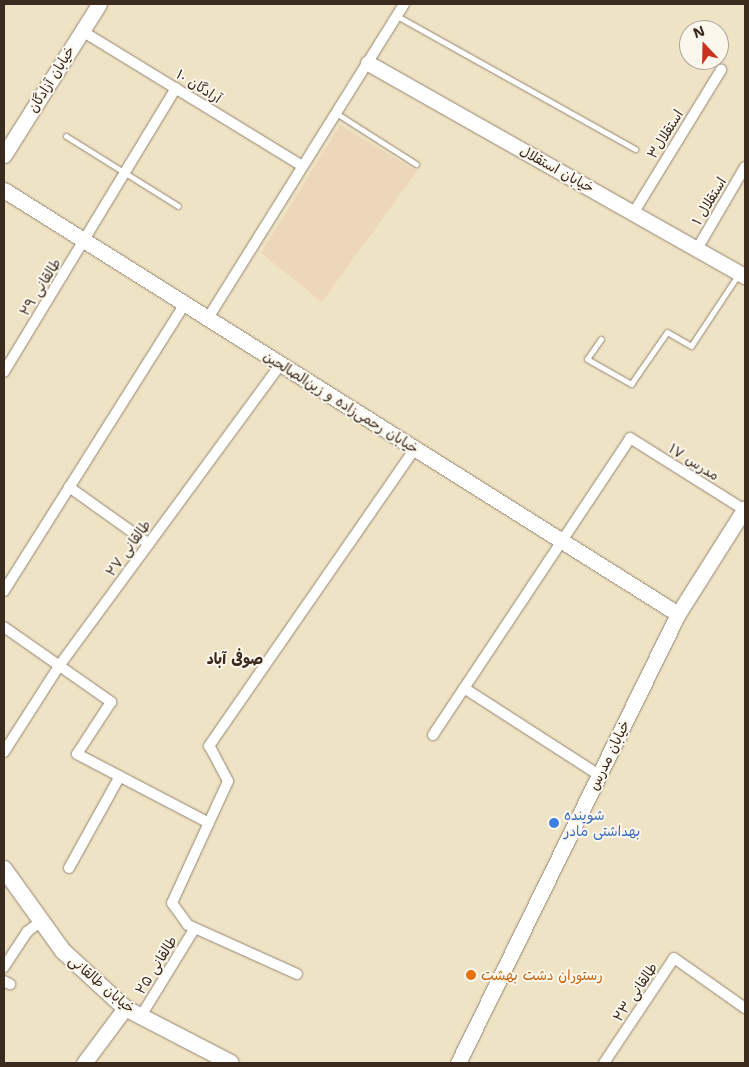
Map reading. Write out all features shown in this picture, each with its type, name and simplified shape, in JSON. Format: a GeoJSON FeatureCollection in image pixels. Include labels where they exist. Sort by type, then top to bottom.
{"type":"FeatureCollection","features":[{"type":"Feature","properties":{"kind":"main road","name":"خیابان طالقانی"},"geometry":{"type":"LineString","coordinates":[[4,869],[40,922],[63,950],[126,1008],[231,1063]]}},
{"type":"Feature","properties":{"kind":"street","name":"خیابان آزادگان"},"geometry":{"type":"LineString","coordinates":[[6,146],[99,4]]}},
{"type":"Feature","properties":{"kind":"street"},"geometry":{"type":"LineString","coordinates":[[208,318],[334,112],[368,63],[404,4]]}},
{"type":"Feature","properties":{"kind":"street","name":"آرادگان ۱۰"},"geometry":{"type":"LineString","coordinates":[[82,30],[301,165]]}},
{"type":"Feature","properties":{"kind":"street","name":"خیابان استقلال"},"geometry":{"type":"LineString","coordinates":[[368,63],[742,274]]}},
{"type":"Feature","properties":{"kind":"street","name":"استقلال۳"},"geometry":{"type":"LineString","coordinates":[[634,212],[721,70]]}},
{"type":"Feature","properties":{"kind":"street","name":"طالقانی ۲۹"},"geometry":{"type":"LineString","coordinates":[[4,372],[176,88]]}},
{"type":"Feature","properties":{"kind":"street","name":"استقلال ۱"},"geometry":{"type":"LineString","coordinates":[[697,249],[745,168]]}},
{"type":"Feature","properties":{"kind":"street","name":"خیابان رحمی‌زاده و زین‌الصالحین"},"geometry":{"type":"LineString","coordinates":[[4,190],[678,614]]}},
{"type":"Feature","properties":{"kind":"street"},"geometry":{"type":"LineString","coordinates":[[4,591],[185,304]]}},
{"type":"Feature","properties":{"kind":"street","name":"طالقانی ۲۷"},"geometry":{"type":"LineString","coordinates":[[4,752],[59,666],[280,364]]}},
{"type":"Feature","properties":{"kind":"street","name":"مدرس ۱۷"},"geometry":{"type":"LineString","coordinates":[[562,541],[630,438],[745,510]]}},
{"type":"Feature","properties":{"kind":"street"},"geometry":{"type":"LineString","coordinates":[[297,974],[195,928],[172,903],[228,781],[209,746],[415,449]]}},
{"type":"Feature","properties":{"kind":"street"},"geometry":{"type":"LineString","coordinates":[[69,487],[149,544]]}},
{"type":"Feature","properties":{"kind":"street","name":"خیابان مدرس"},"geometry":{"type":"LineString","coordinates":[[458,1063],[678,614],[745,510]]}},
{"type":"Feature","properties":{"kind":"street"},"geometry":{"type":"LineString","coordinates":[[433,735],[562,541]]}},
{"type":"Feature","properties":{"kind":"street"},"geometry":{"type":"LineString","coordinates":[[4,627],[112,702],[78,754],[209,823]]}},
{"type":"Feature","properties":{"kind":"street"},"geometry":{"type":"LineString","coordinates":[[464,688],[599,775]]}},
{"type":"Feature","properties":{"kind":"street"},"geometry":{"type":"LineString","coordinates":[[69,868],[120,776]]}},
{"type":"Feature","properties":{"kind":"street"},"geometry":{"type":"LineString","coordinates":[[4,967],[27,932],[40,922]]}},
{"type":"Feature","properties":{"kind":"street","name":"طالقانی ۲۵"},"geometry":{"type":"LineString","coordinates":[[141,1016],[195,928]]}},
{"type":"Feature","properties":{"kind":"street","name":"طالقانی ۲۳"},"geometry":{"type":"LineString","coordinates":[[604,1063],[674,958],[745,1008]]}},
{"type":"Feature","properties":{"kind":"street"},"geometry":{"type":"LineString","coordinates":[[84,1063],[126,1008]]}},
{"type":"Feature","properties":{"kind":"lane"},"geometry":{"type":"LineString","coordinates":[[396,16],[635,149]]}},
{"type":"Feature","properties":{"kind":"lane"},"geometry":{"type":"LineString","coordinates":[[334,112],[416,164]]}},
{"type":"Feature","properties":{"kind":"lane"},"geometry":{"type":"LineString","coordinates":[[66,136],[178,206]]}},
{"type":"Feature","properties":{"kind":"lane"},"geometry":{"type":"LineString","coordinates":[[601,339],[587,359],[631,384],[667,332],[691,346],[742,274]]}},
{"type":"Feature","properties":{"kind":"shaded area"},"geometry":{"type":"Polygon","coordinates":[[[340,125],[417,171],[322,302],[261,253],[340,125]]]}},
{"type":"Feature","properties":{"kind":"place","name":"شوینده بهداشتی مادر"},"geometry":{"type":"Point","coordinates":[554,823]}},
{"type":"Feature","properties":{"kind":"place","name":"رستوران دشت بهشت"},"geometry":{"type":"Point","coordinates":[471,975]}},
{"type":"Feature","properties":{"kind":"district","name":"صوفی آباد"},"geometry":{"type":"Point","coordinates":[235,660]}}]}
